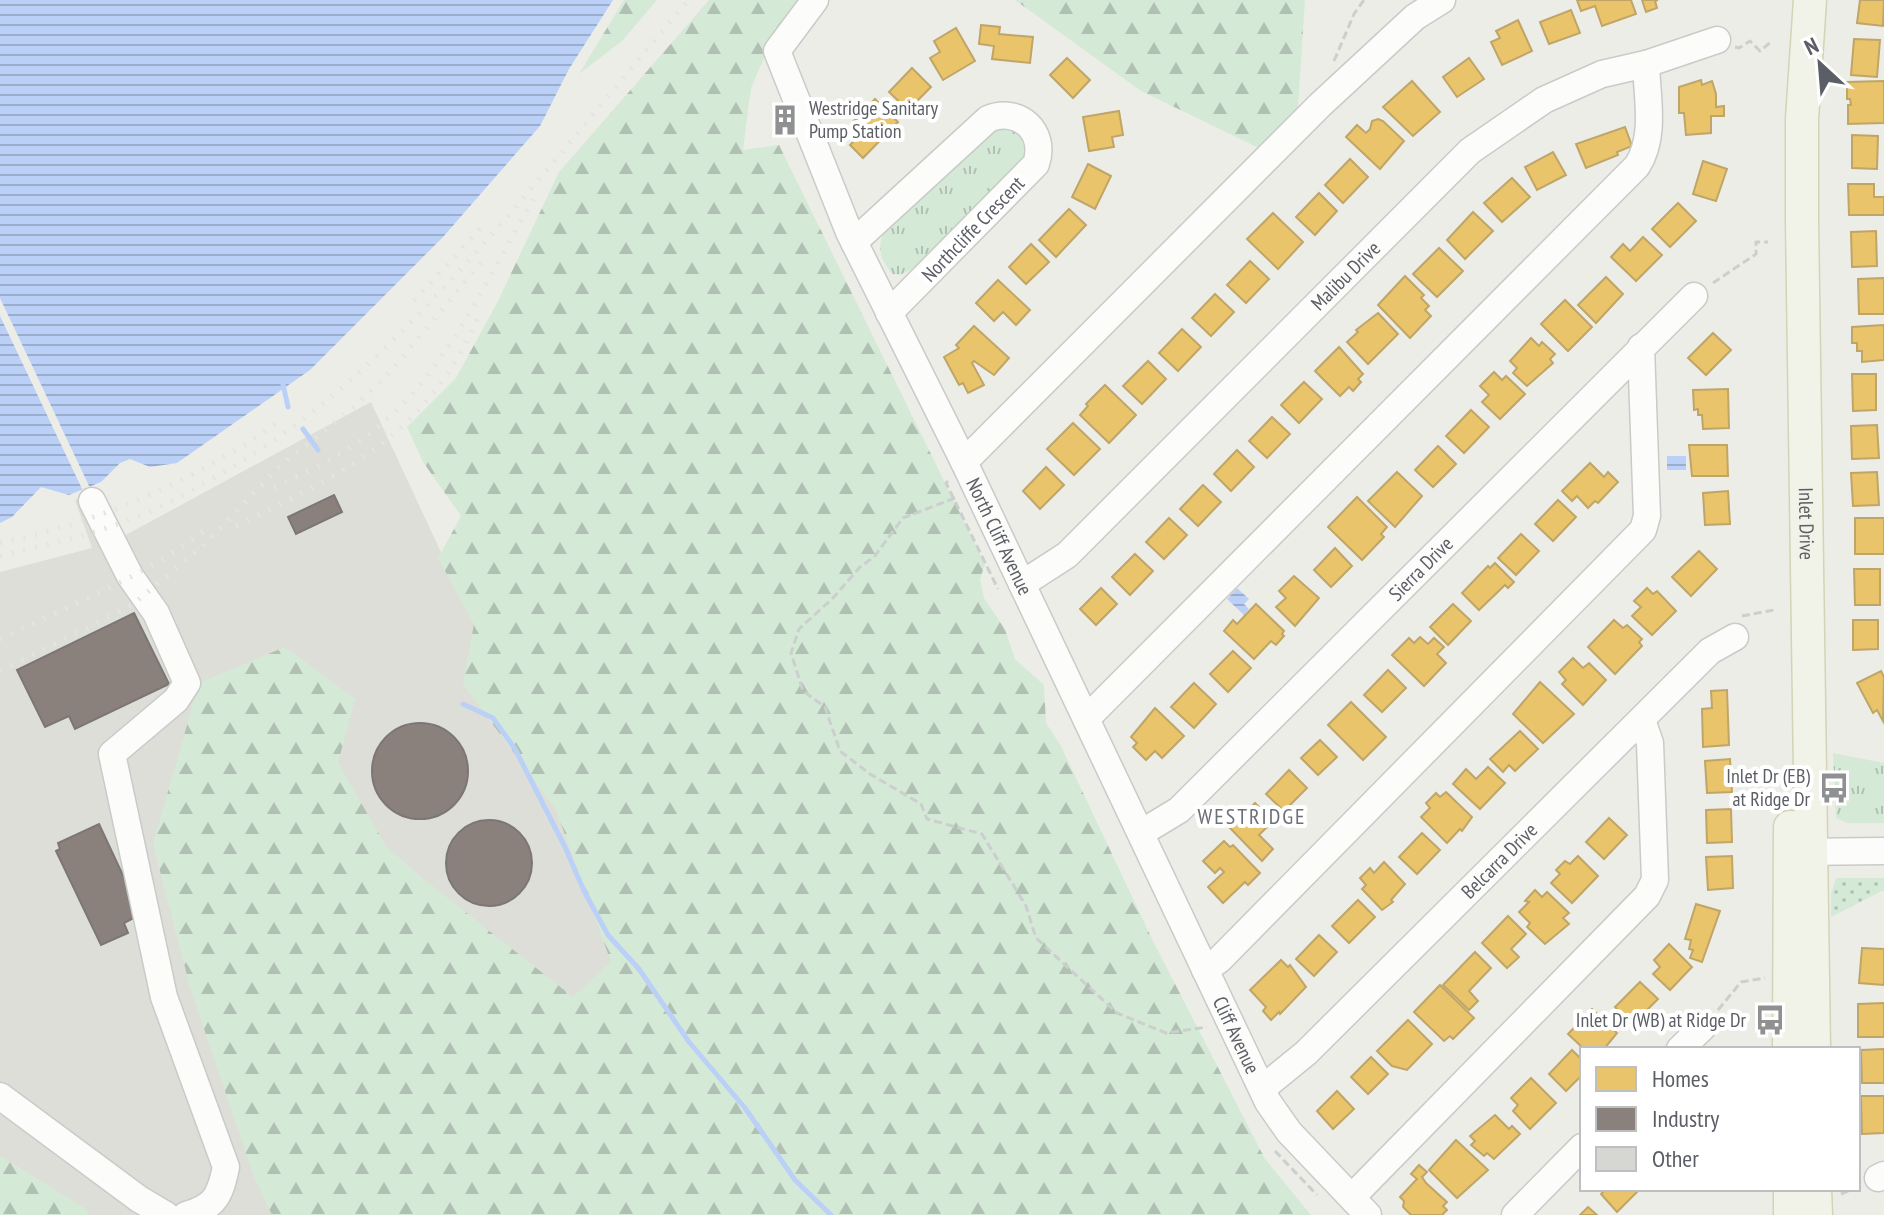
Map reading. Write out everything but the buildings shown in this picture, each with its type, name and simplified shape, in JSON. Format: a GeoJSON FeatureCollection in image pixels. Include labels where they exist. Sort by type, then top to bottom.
{"type":"FeatureCollection","features":[{"type":"Feature","properties":{"kind":"main road","name":"Inlet Drive"},"geometry":{"type":"LineString","coordinates":[[1788,0],[1781,111],[1781,215],[1801,852],[1814,1047]]}},
{"type":"Feature","properties":{"kind":"main road","name":"Inlet Drive"},"geometry":{"type":"LineString","coordinates":[[1789,1047],[1801,852],[1802,119],[1810,0]]}},
{"type":"Feature","properties":{"kind":"main road"},"geometry":{"type":"LineString","coordinates":[[1790,1191],[1790,1215]]}},
{"type":"Feature","properties":{"kind":"main road"},"geometry":{"type":"LineString","coordinates":[[1815,1191],[1816,1215]]}},
{"type":"Feature","properties":{"kind":"street","name":"North Cliff Avenue"},"geometry":{"type":"LineString","coordinates":[[815,0],[777,51],[854,242],[964,462],[1141,833]]}},
{"type":"Feature","properties":{"kind":"street"},"geometry":{"type":"LineString","coordinates":[[964,462],[1320,105],[1409,9],[1442,0]]}},
{"type":"Feature","properties":{"kind":"street","name":"Malibu Drive"},"geometry":{"type":"LineString","coordinates":[[1022,584],[1067,555],[1470,151],[1544,100],[1602,74],[1646,64],[1717,40]]}},
{"type":"Feature","properties":{"kind":"street"},"geometry":{"type":"LineString","coordinates":[[1087,718],[1637,166],[1646,153],[1649,137],[1646,64]]}},
{"type":"Feature","properties":{"kind":"street","name":"Northcliffe Crescent"},"geometry":{"type":"LineString","coordinates":[[854,242],[988,119],[1000,114],[1013,115],[1024,121],[1032,131],[1040,152],[1036,164],[889,313]]}},
{"type":"Feature","properties":{"kind":"street","name":"Sierra Drive"},"geometry":{"type":"LineString","coordinates":[[1141,833],[1179,810],[1694,296]]}},
{"type":"Feature","properties":{"kind":"street"},"geometry":{"type":"LineString","coordinates":[[1205,970],[1219,960],[1643,530],[1647,516],[1641,347]]}},
{"type":"Feature","properties":{"kind":"street"},"geometry":{"type":"LineString","coordinates":[[92,501],[130,576],[156,613],[187,683],[176,700],[112,754],[164,997],[226,1167],[221,1190],[212,1204],[186,1215]]}},
{"type":"Feature","properties":{"kind":"street","name":"Belcarra Drive"},"geometry":{"type":"LineString","coordinates":[[1263,1088],[1306,1053],[1710,651],[1735,637]]}},
{"type":"Feature","properties":{"kind":"street"},"geometry":{"type":"LineString","coordinates":[[1360,1206],[1647,896],[1655,880],[1650,743],[1642,720]]}},
{"type":"Feature","properties":{"kind":"street","name":"Cliff Avenue"},"geometry":{"type":"LineString","coordinates":[[1141,833],[1268,1102],[1289,1132],[1360,1206]]}},
{"type":"Feature","properties":{"kind":"street"},"geometry":{"type":"LineString","coordinates":[[1801,852],[1884,851]]}},
{"type":"Feature","properties":{"kind":"street"},"geometry":{"type":"LineString","coordinates":[[1682,1047],[1703,1027]]}},
{"type":"Feature","properties":{"kind":"street"},"geometry":{"type":"LineString","coordinates":[[0,1096],[139,1199],[166,1215]]}},
{"type":"Feature","properties":{"kind":"street"},"geometry":{"type":"LineString","coordinates":[[1515,1215],[1580,1149]]}},
{"type":"Feature","properties":{"kind":"path"},"geometry":{"type":"LineString","coordinates":[[1332,65],[1354,14],[1364,0]]}},
{"type":"Feature","properties":{"kind":"path"},"geometry":{"type":"LineString","coordinates":[[1717,40],[1739,48],[1750,41],[1760,51],[1772,41]]}},
{"type":"Feature","properties":{"kind":"path"},"geometry":{"type":"LineString","coordinates":[[1694,296],[1756,254],[1756,242],[1768,242]]}},
{"type":"Feature","properties":{"kind":"path"},"geometry":{"type":"LineString","coordinates":[[955,498],[903,518],[874,557],[860,567],[833,598],[799,629],[791,653],[803,691],[825,707],[840,751],[870,774],[921,804],[927,819],[982,834],[1026,906],[1036,938],[1117,1013],[1166,1033],[1211,1026]]}},
{"type":"Feature","properties":{"kind":"path"},"geometry":{"type":"LineString","coordinates":[[1735,637],[1739,617],[1774,610]]}},
{"type":"Feature","properties":{"kind":"path"},"geometry":{"type":"LineString","coordinates":[[1703,1027],[1741,982],[1772,976]]}},
{"type":"Feature","properties":{"kind":"shaded area"},"geometry":{"type":"Polygon","coordinates":[[[0,316],[92,492],[122,537],[371,402],[750,1215],[0,1215],[0,572],[92,548],[75,500],[85,495],[0,316]]]}},
{"type":"Feature","properties":{"kind":"green space"},"geometry":{"type":"Polygon","coordinates":[[[624,0],[657,0],[622,41],[579,74],[624,0]]]}},
{"type":"Feature","properties":{"kind":"green space"},"geometry":{"type":"Polygon","coordinates":[[[709,0],[806,0],[766,54],[751,88],[743,150],[779,145],[985,564],[980,579],[984,598],[1005,629],[1015,659],[1044,685],[1046,723],[1061,746],[1153,941],[1265,1159],[1311,1215],[272,1215],[253,1174],[190,987],[153,844],[199,683],[285,647],[355,699],[338,763],[386,846],[573,997],[611,962],[556,810],[463,684],[474,624],[438,558],[461,516],[423,462],[407,427],[456,378],[498,301],[559,172],[709,0]]]}},
{"type":"Feature","properties":{"kind":"green space"},"geometry":{"type":"Polygon","coordinates":[[[1015,0],[1305,0],[1298,107],[1263,150],[1141,91],[1015,0]]]}},
{"type":"Feature","properties":{"kind":"green space"},"geometry":{"type":"Polygon","coordinates":[[[991,127],[1010,127],[1018,135],[1025,148],[1023,164],[926,262],[900,275],[892,274],[881,253],[885,230],[991,127]]]}},
{"type":"Feature","properties":{"kind":"green space"},"geometry":{"type":"Polygon","coordinates":[[[1833,753],[1884,763],[1884,823],[1847,823],[1836,818],[1833,753]]]}},
{"type":"Feature","properties":{"kind":"green space"},"geometry":{"type":"Polygon","coordinates":[[[1836,878],[1884,878],[1884,890],[1831,917],[1831,894],[1836,878]]]}},
{"type":"Feature","properties":{"kind":"green space"},"geometry":{"type":"Polygon","coordinates":[[[0,1156],[86,1209],[89,1215],[0,1215],[0,1156]]]}},
{"type":"Feature","properties":{"kind":"water"},"geometry":{"type":"Polygon","coordinates":[[[0,0],[613,0],[569,69],[540,126],[443,237],[310,370],[177,463],[150,467],[130,459],[120,463],[101,482],[69,495],[41,487],[12,517],[0,523],[0,0]]]}},
{"type":"Feature","properties":{"kind":"water"},"geometry":{"type":"Polygon","coordinates":[[[1667,456],[1686,456],[1686,470],[1667,470],[1667,456]]]}},
{"type":"Feature","properties":{"kind":"water"},"geometry":{"type":"Polygon","coordinates":[[[1237,588],[1249,599],[1244,604],[1249,609],[1244,615],[1227,599],[1237,588]]]}},
{"type":"Feature","properties":{"kind":"pier"},"geometry":{"type":"Polygon","coordinates":[[[0,298],[91,490],[84,493],[0,316],[0,298]]]}},
{"type":"Feature","properties":{"kind":"waterway"},"geometry":{"type":"LineString","coordinates":[[283,384],[288,407]]}},
{"type":"Feature","properties":{"kind":"waterway"},"geometry":{"type":"LineString","coordinates":[[303,429],[318,450]]}},
{"type":"Feature","properties":{"kind":"waterway"},"geometry":{"type":"LineString","coordinates":[[463,704],[493,718],[515,749],[608,935],[639,969],[689,1042],[745,1108],[795,1180],[831,1215]]}},
{"type":"Feature","properties":{"kind":"railway"},"geometry":{"type":"LineString","coordinates":[[0,556],[102,529],[161,506],[242,461],[342,388],[409,324],[492,235],[689,0]]}},
{"type":"Feature","properties":{"kind":"railway"},"geometry":{"type":"LineString","coordinates":[[274,487],[351,447],[383,423],[411,395],[458,331],[538,191]]}},
{"type":"Feature","properties":{"kind":"railway"},"geometry":{"type":"LineString","coordinates":[[414,301],[487,221]]}},
{"type":"Feature","properties":{"kind":"railway"},"geometry":{"type":"LineString","coordinates":[[0,671],[132,605],[202,547],[280,466],[384,379],[486,257]]}},
{"type":"Feature","properties":{"kind":"railway"},"geometry":{"type":"LineString","coordinates":[[236,526],[348,467],[409,420],[435,391],[458,357],[479,315]]}},
{"type":"Feature","properties":{"kind":"railway"},"geometry":{"type":"LineString","coordinates":[[0,543],[75,523],[146,496],[215,462],[280,421]]}},
{"type":"Feature","properties":{"kind":"railway"},"geometry":{"type":"LineString","coordinates":[[0,639],[135,575],[209,527]]}},
{"type":"Feature","properties":{"kind":"place","name":"Westridge Sanitary Pump Station"},"geometry":{"type":"Point","coordinates":[785,120]}},
{"type":"Feature","properties":{"kind":"place","name":"Inlet Dr (EB) at Ridge Dr"},"geometry":{"type":"Point","coordinates":[1834,788]}},
{"type":"Feature","properties":{"kind":"place","name":"Inlet Dr (WB) at Ridge Dr"},"geometry":{"type":"Point","coordinates":[1770,1020]}},
{"type":"Feature","properties":{"kind":"district","name":"WESTRIDGE"},"geometry":{"type":"Point","coordinates":[1252,816]}}]}
